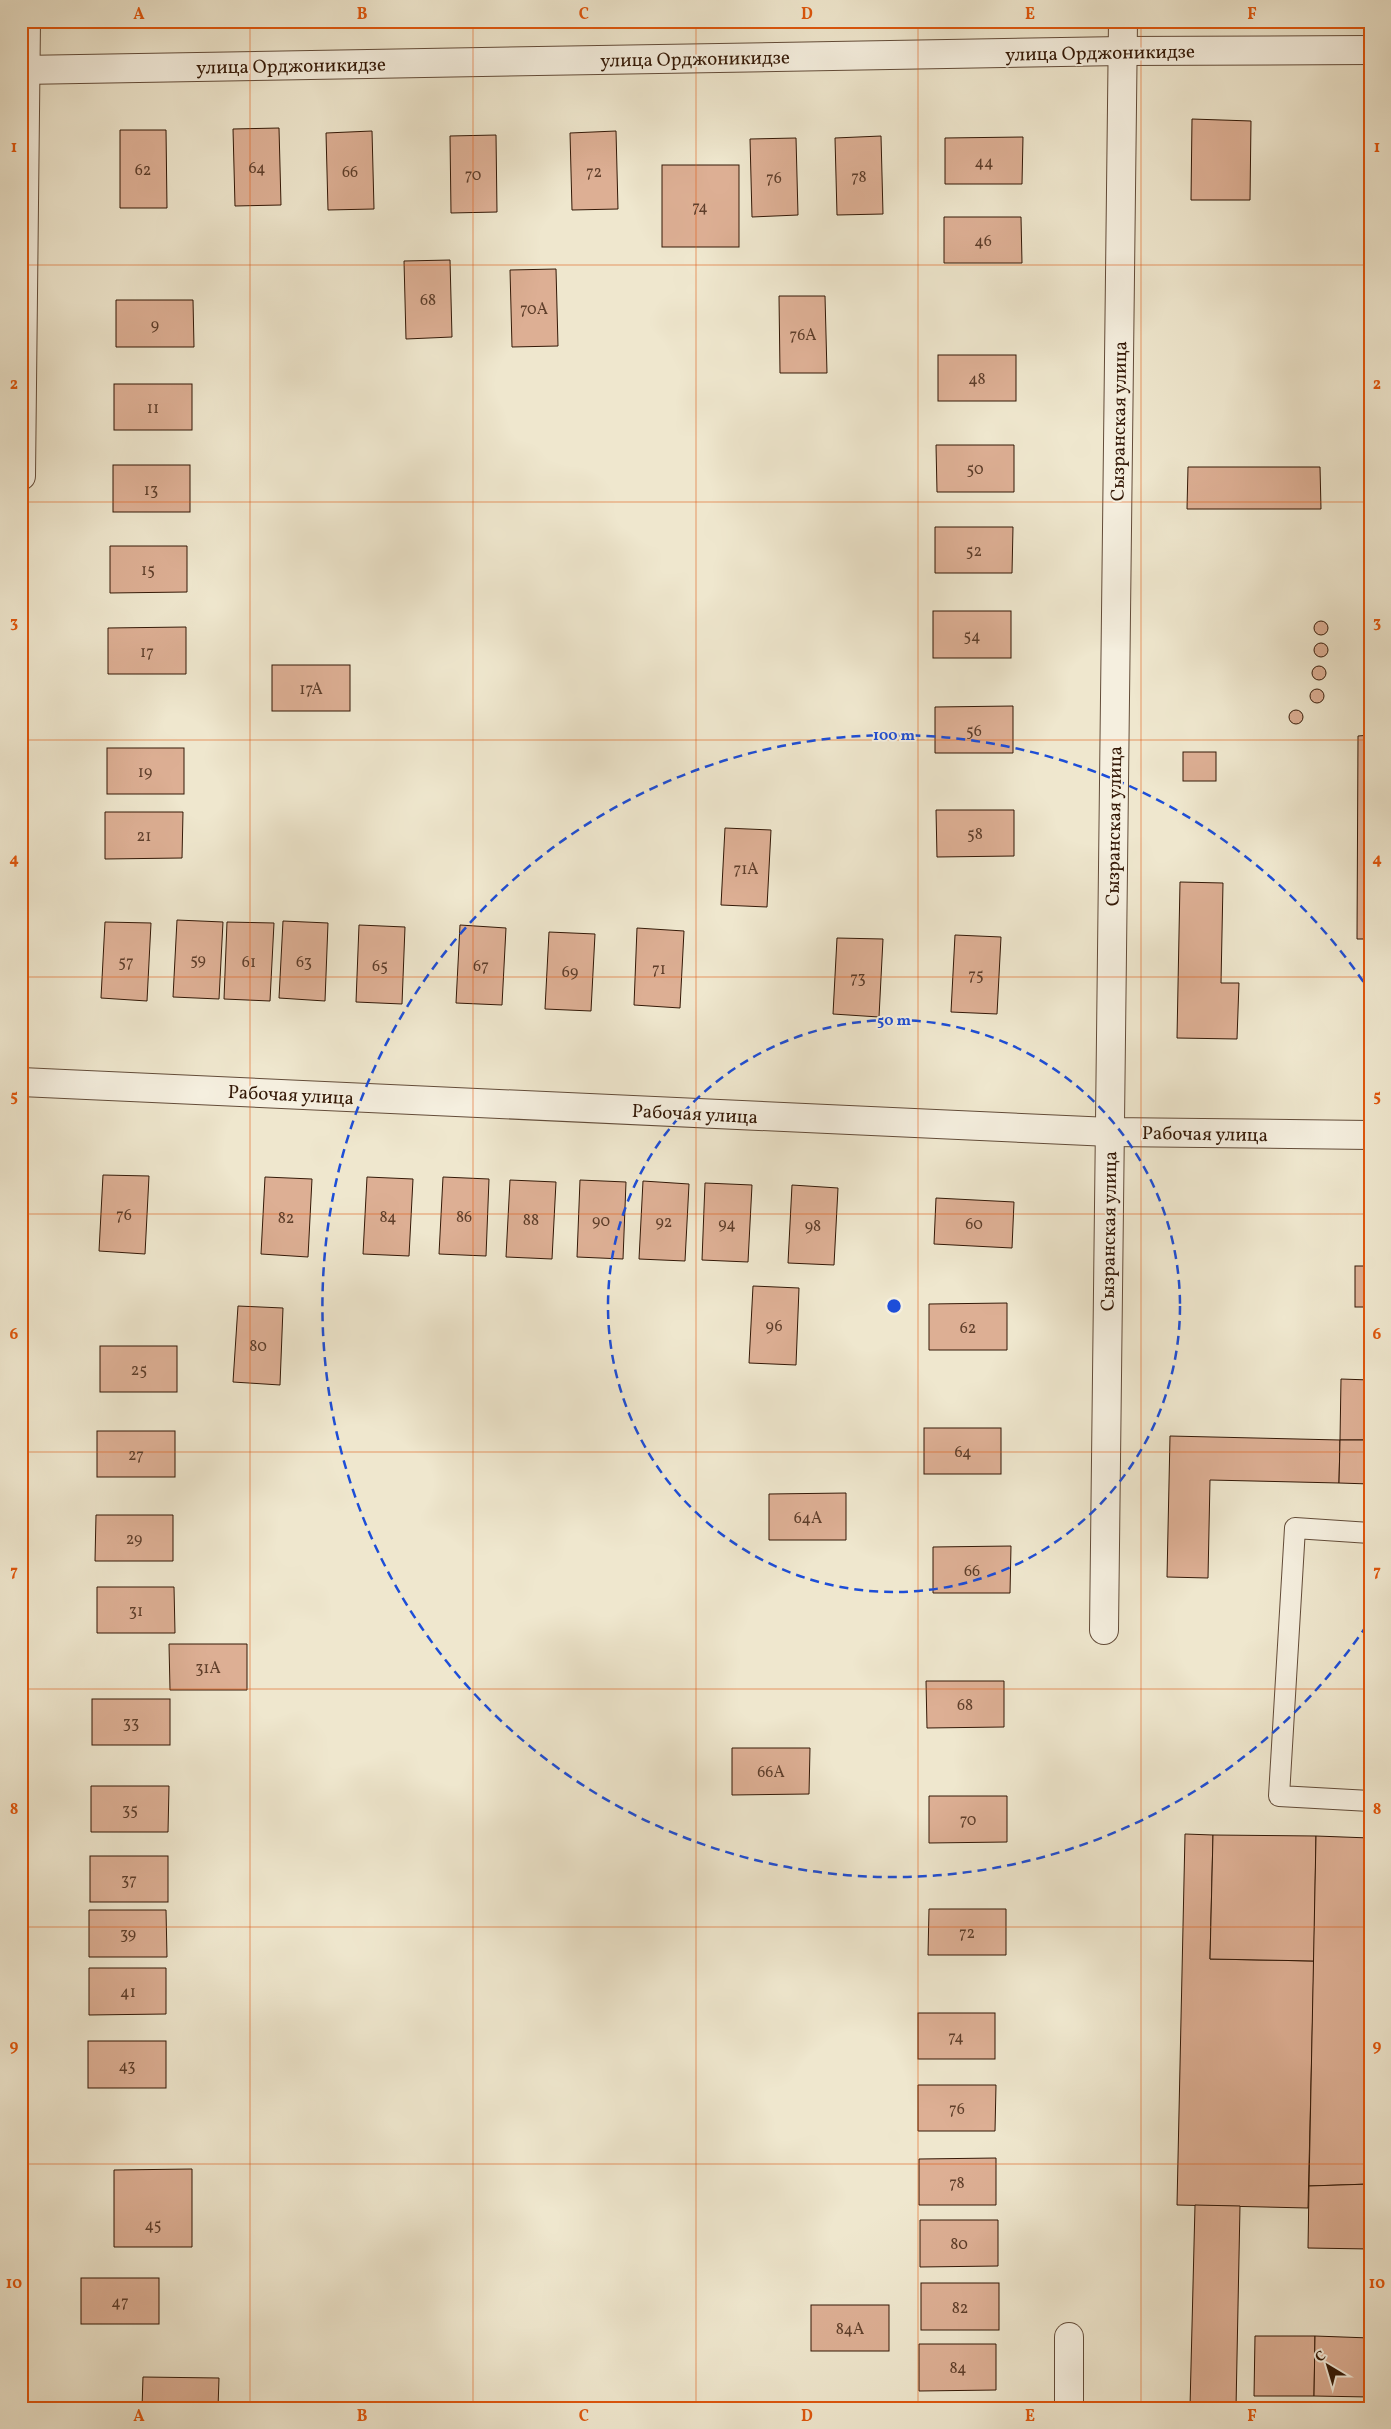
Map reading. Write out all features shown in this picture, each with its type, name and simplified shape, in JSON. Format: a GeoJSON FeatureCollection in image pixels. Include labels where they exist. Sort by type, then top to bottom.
{"type":"FeatureCollection","features":[{"type":"Feature","properties":{"kind":"street"},"geometry":{"type":"LineString","coordinates":[[21,476],[26,21]]}},
{"type":"Feature","properties":{"kind":"street","name":"Сызранская улица"},"geometry":{"type":"LineString","coordinates":[[1104,1630],[1122,21]]}},
{"type":"Feature","properties":{"kind":"street","name":"улица Орджоникидзе"},"geometry":{"type":"LineString","coordinates":[[24,70],[1122,51],[1370,50]]}},
{"type":"Feature","properties":{"kind":"street","name":"Рабочая улица"},"geometry":{"type":"LineString","coordinates":[[21,1082],[1110,1132],[1370,1135]]}},
{"type":"Feature","properties":{"kind":"street"},"geometry":{"type":"LineString","coordinates":[[1069,2337],[1069,2408]]}},
{"type":"Feature","properties":{"kind":"lane"},"geometry":{"type":"LineString","coordinates":[[1370,1533],[1295,1528],[1279,1796],[1370,1802]]}},
{"type":"Feature","properties":{"kind":"building"},"geometry":{"type":"Polygon","coordinates":[[[1192,119],[1251,121],[1250,200],[1191,200],[1192,119]]]}},
{"type":"Feature","properties":{"kind":"building"},"geometry":{"type":"Polygon","coordinates":[[[279,128],[281,205],[235,206],[233,129],[279,128]]]}},
{"type":"Feature","properties":{"kind":"building"},"geometry":{"type":"Polygon","coordinates":[[[120,130],[166,130],[167,208],[120,208],[120,130]]]}},
{"type":"Feature","properties":{"kind":"building"},"geometry":{"type":"Polygon","coordinates":[[[372,131],[374,209],[328,210],[326,133],[372,131]]]}},
{"type":"Feature","properties":{"kind":"building"},"geometry":{"type":"Polygon","coordinates":[[[616,131],[618,209],[572,210],[570,133],[616,131]]]}},
{"type":"Feature","properties":{"kind":"building"},"geometry":{"type":"Polygon","coordinates":[[[496,135],[497,212],[451,213],[450,136],[496,135]]]}},
{"type":"Feature","properties":{"kind":"building"},"geometry":{"type":"Polygon","coordinates":[[[881,136],[883,214],[837,215],[835,138],[881,136]]]}},
{"type":"Feature","properties":{"kind":"building"},"geometry":{"type":"Polygon","coordinates":[[[1023,137],[1022,184],[945,184],[945,138],[1023,137]]]}},
{"type":"Feature","properties":{"kind":"building"},"geometry":{"type":"Polygon","coordinates":[[[796,138],[798,215],[752,217],[750,139],[796,138]]]}},
{"type":"Feature","properties":{"kind":"building"},"geometry":{"type":"Polygon","coordinates":[[[662,165],[739,165],[739,247],[662,247],[662,165]]]}},
{"type":"Feature","properties":{"kind":"building"},"geometry":{"type":"Polygon","coordinates":[[[944,217],[1021,217],[1022,263],[944,263],[944,217]]]}},
{"type":"Feature","properties":{"kind":"building"},"geometry":{"type":"Polygon","coordinates":[[[450,260],[452,337],[406,339],[404,261],[450,260]]]}},
{"type":"Feature","properties":{"kind":"building"},"geometry":{"type":"Polygon","coordinates":[[[556,269],[558,346],[512,347],[510,270],[556,269]]]}},
{"type":"Feature","properties":{"kind":"building"},"geometry":{"type":"Polygon","coordinates":[[[779,296],[825,296],[827,373],[780,373],[779,296]]]}},
{"type":"Feature","properties":{"kind":"building"},"geometry":{"type":"Polygon","coordinates":[[[116,300],[193,300],[194,347],[116,347],[116,300]]]}},
{"type":"Feature","properties":{"kind":"building"},"geometry":{"type":"Polygon","coordinates":[[[938,355],[1016,355],[1016,401],[938,401],[938,355]]]}},
{"type":"Feature","properties":{"kind":"building"},"geometry":{"type":"Polygon","coordinates":[[[114,384],[192,384],[192,430],[114,430],[114,384]]]}},
{"type":"Feature","properties":{"kind":"building"},"geometry":{"type":"Polygon","coordinates":[[[936,445],[1014,445],[1014,492],[937,492],[936,445]]]}},
{"type":"Feature","properties":{"kind":"building"},"geometry":{"type":"Polygon","coordinates":[[[113,465],[190,465],[190,512],[113,512],[113,465]]]}},
{"type":"Feature","properties":{"kind":"building"},"geometry":{"type":"Polygon","coordinates":[[[1188,467],[1320,467],[1321,509],[1187,509],[1188,467]]]}},
{"type":"Feature","properties":{"kind":"building"},"geometry":{"type":"Polygon","coordinates":[[[935,527],[1013,527],[1012,573],[935,573],[935,527]]]}},
{"type":"Feature","properties":{"kind":"building"},"geometry":{"type":"Polygon","coordinates":[[[110,546],[187,546],[187,592],[110,593],[110,546]]]}},
{"type":"Feature","properties":{"kind":"building"},"geometry":{"type":"Polygon","coordinates":[[[933,611],[1011,611],[1011,658],[933,658],[933,611]]]}},
{"type":"Feature","properties":{"kind":"building"},"geometry":{"type":"Polygon","coordinates":[[[1321,621],[1326,623],[1328,628],[1326,633],[1321,635],[1316,633],[1314,628],[1316,623],[1321,621]]]}},
{"type":"Feature","properties":{"kind":"building"},"geometry":{"type":"Polygon","coordinates":[[[186,627],[186,674],[108,674],[108,628],[186,627]]]}},
{"type":"Feature","properties":{"kind":"building"},"geometry":{"type":"Polygon","coordinates":[[[1321,643],[1326,645],[1328,650],[1326,655],[1321,657],[1316,655],[1314,650],[1316,645],[1321,643]]]}},
{"type":"Feature","properties":{"kind":"building"},"geometry":{"type":"Polygon","coordinates":[[[272,665],[350,665],[350,711],[272,711],[272,665]]]}},
{"type":"Feature","properties":{"kind":"building"},"geometry":{"type":"Polygon","coordinates":[[[1319,666],[1324,668],[1326,673],[1324,678],[1319,680],[1314,678],[1312,673],[1314,668],[1319,666]]]}},
{"type":"Feature","properties":{"kind":"building"},"geometry":{"type":"Polygon","coordinates":[[[1317,689],[1322,691],[1324,696],[1322,701],[1317,703],[1312,701],[1310,696],[1312,691],[1317,689]]]}},
{"type":"Feature","properties":{"kind":"building"},"geometry":{"type":"Polygon","coordinates":[[[1013,706],[1013,753],[935,753],[935,707],[1013,706]]]}},
{"type":"Feature","properties":{"kind":"building"},"geometry":{"type":"Polygon","coordinates":[[[1296,710],[1301,712],[1303,717],[1301,722],[1296,724],[1291,722],[1289,717],[1291,712],[1296,710]]]}},
{"type":"Feature","properties":{"kind":"building"},"geometry":{"type":"Polygon","coordinates":[[[1370,735],[1370,939],[1357,939],[1358,736],[1370,735]]]}},
{"type":"Feature","properties":{"kind":"building"},"geometry":{"type":"Polygon","coordinates":[[[107,748],[184,748],[184,794],[107,794],[107,748]]]}},
{"type":"Feature","properties":{"kind":"building"},"geometry":{"type":"Polygon","coordinates":[[[1183,752],[1216,752],[1216,781],[1183,781],[1183,752]]]}},
{"type":"Feature","properties":{"kind":"building"},"geometry":{"type":"Polygon","coordinates":[[[936,810],[1014,810],[1014,856],[937,857],[936,810]]]}},
{"type":"Feature","properties":{"kind":"building"},"geometry":{"type":"Polygon","coordinates":[[[105,812],[183,812],[182,858],[105,859],[105,812]]]}},
{"type":"Feature","properties":{"kind":"building"},"geometry":{"type":"Polygon","coordinates":[[[725,828],[771,830],[767,907],[721,905],[725,828]]]}},
{"type":"Feature","properties":{"kind":"building"},"geometry":{"type":"Polygon","coordinates":[[[1180,882],[1223,883],[1221,983],[1239,983],[1237,1039],[1177,1038],[1180,882]]]}},
{"type":"Feature","properties":{"kind":"building"},"geometry":{"type":"Polygon","coordinates":[[[177,920],[223,922],[219,999],[173,997],[177,920]]]}},
{"type":"Feature","properties":{"kind":"building"},"geometry":{"type":"Polygon","coordinates":[[[283,921],[328,923],[325,1001],[279,998],[283,921]]]}},
{"type":"Feature","properties":{"kind":"building"},"geometry":{"type":"Polygon","coordinates":[[[105,922],[151,923],[147,1001],[101,998],[105,922]]]}},
{"type":"Feature","properties":{"kind":"building"},"geometry":{"type":"Polygon","coordinates":[[[227,922],[274,923],[270,1001],[224,999],[227,922]]]}},
{"type":"Feature","properties":{"kind":"building"},"geometry":{"type":"Polygon","coordinates":[[[359,925],[405,927],[402,1004],[356,1002],[359,925]]]}},
{"type":"Feature","properties":{"kind":"building"},"geometry":{"type":"Polygon","coordinates":[[[460,925],[506,928],[502,1005],[456,1003],[460,925]]]}},
{"type":"Feature","properties":{"kind":"building"},"geometry":{"type":"Polygon","coordinates":[[[637,928],[684,931],[680,1008],[634,1005],[637,928]]]}},
{"type":"Feature","properties":{"kind":"building"},"geometry":{"type":"Polygon","coordinates":[[[549,932],[595,934],[591,1011],[545,1009],[549,932]]]}},
{"type":"Feature","properties":{"kind":"building"},"geometry":{"type":"Polygon","coordinates":[[[955,935],[1001,937],[997,1014],[951,1012],[955,935]]]}},
{"type":"Feature","properties":{"kind":"building"},"geometry":{"type":"Polygon","coordinates":[[[837,938],[883,939],[879,1017],[833,1014],[837,938]]]}},
{"type":"Feature","properties":{"kind":"building"},"geometry":{"type":"Polygon","coordinates":[[[103,1175],[149,1176],[145,1254],[99,1251],[103,1175]]]}},
{"type":"Feature","properties":{"kind":"building"},"geometry":{"type":"Polygon","coordinates":[[[265,1177],[312,1179],[308,1257],[261,1254],[265,1177]]]}},
{"type":"Feature","properties":{"kind":"building"},"geometry":{"type":"Polygon","coordinates":[[[367,1177],[413,1179],[409,1256],[363,1254],[367,1177]]]}},
{"type":"Feature","properties":{"kind":"building"},"geometry":{"type":"Polygon","coordinates":[[[443,1177],[489,1179],[486,1256],[439,1254],[443,1177]]]}},
{"type":"Feature","properties":{"kind":"building"},"geometry":{"type":"Polygon","coordinates":[[[510,1180],[556,1182],[552,1259],[506,1257],[510,1180]]]}},
{"type":"Feature","properties":{"kind":"building"},"geometry":{"type":"Polygon","coordinates":[[[580,1180],[626,1182],[623,1259],[577,1257],[580,1180]]]}},
{"type":"Feature","properties":{"kind":"building"},"geometry":{"type":"Polygon","coordinates":[[[643,1181],[689,1184],[685,1261],[639,1259],[643,1181]]]}},
{"type":"Feature","properties":{"kind":"building"},"geometry":{"type":"Polygon","coordinates":[[[705,1183],[752,1185],[748,1262],[702,1260],[705,1183]]]}},
{"type":"Feature","properties":{"kind":"building"},"geometry":{"type":"Polygon","coordinates":[[[792,1185],[838,1188],[834,1265],[788,1263],[792,1185]]]}},
{"type":"Feature","properties":{"kind":"building"},"geometry":{"type":"Polygon","coordinates":[[[936,1198],[1014,1202],[1012,1248],[934,1244],[936,1198]]]}},
{"type":"Feature","properties":{"kind":"building"},"geometry":{"type":"Polygon","coordinates":[[[1355,1266],[1370,1266],[1370,1307],[1355,1307],[1355,1266]]]}},
{"type":"Feature","properties":{"kind":"building"},"geometry":{"type":"Polygon","coordinates":[[[753,1286],[799,1288],[796,1365],[749,1363],[753,1286]]]}},
{"type":"Feature","properties":{"kind":"building"},"geometry":{"type":"Polygon","coordinates":[[[1007,1303],[1007,1350],[929,1350],[929,1304],[1007,1303]]]}},
{"type":"Feature","properties":{"kind":"building"},"geometry":{"type":"Polygon","coordinates":[[[238,1306],[283,1308],[280,1385],[233,1382],[238,1306]]]}},
{"type":"Feature","properties":{"kind":"building"},"geometry":{"type":"Polygon","coordinates":[[[100,1346],[177,1346],[177,1392],[100,1392],[100,1346]]]}},
{"type":"Feature","properties":{"kind":"building"},"geometry":{"type":"Polygon","coordinates":[[[1341,1379],[1370,1380],[1370,1440],[1340,1440],[1341,1379]]]}},
{"type":"Feature","properties":{"kind":"building"},"geometry":{"type":"Polygon","coordinates":[[[924,1428],[1001,1428],[1001,1474],[924,1474],[924,1428]]]}},
{"type":"Feature","properties":{"kind":"building"},"geometry":{"type":"Polygon","coordinates":[[[97,1431],[175,1431],[175,1477],[97,1477],[97,1431]]]}},
{"type":"Feature","properties":{"kind":"building"},"geometry":{"type":"Polygon","coordinates":[[[1170,1436],[1340,1440],[1339,1483],[1210,1480],[1208,1578],[1167,1577],[1170,1436]]]}},
{"type":"Feature","properties":{"kind":"building"},"geometry":{"type":"Polygon","coordinates":[[[1340,1440],[1370,1440],[1370,1484],[1339,1483],[1340,1440]]]}},
{"type":"Feature","properties":{"kind":"building"},"geometry":{"type":"Polygon","coordinates":[[[846,1493],[846,1540],[769,1540],[769,1494],[846,1493]]]}},
{"type":"Feature","properties":{"kind":"building"},"geometry":{"type":"Polygon","coordinates":[[[96,1515],[173,1515],[173,1561],[95,1561],[96,1515]]]}},
{"type":"Feature","properties":{"kind":"building"},"geometry":{"type":"Polygon","coordinates":[[[1011,1546],[1010,1593],[933,1593],[933,1547],[1011,1546]]]}},
{"type":"Feature","properties":{"kind":"building"},"geometry":{"type":"Polygon","coordinates":[[[97,1587],[174,1587],[175,1633],[97,1633],[97,1587]]]}},
{"type":"Feature","properties":{"kind":"building"},"geometry":{"type":"Polygon","coordinates":[[[169,1644],[247,1644],[247,1690],[170,1690],[169,1644]]]}},
{"type":"Feature","properties":{"kind":"building"},"geometry":{"type":"Polygon","coordinates":[[[926,1681],[1004,1681],[1004,1727],[927,1728],[926,1681]]]}},
{"type":"Feature","properties":{"kind":"building"},"geometry":{"type":"Polygon","coordinates":[[[92,1699],[170,1699],[170,1745],[92,1745],[92,1699]]]}},
{"type":"Feature","properties":{"kind":"building"},"geometry":{"type":"Polygon","coordinates":[[[732,1748],[810,1748],[809,1794],[732,1795],[732,1748]]]}},
{"type":"Feature","properties":{"kind":"building"},"geometry":{"type":"Polygon","coordinates":[[[91,1786],[169,1786],[168,1832],[91,1832],[91,1786]]]}},
{"type":"Feature","properties":{"kind":"building"},"geometry":{"type":"Polygon","coordinates":[[[929,1796],[1007,1796],[1007,1842],[929,1843],[929,1796]]]}},
{"type":"Feature","properties":{"kind":"building"},"geometry":{"type":"Polygon","coordinates":[[[1185,1834],[1213,1835],[1210,1959],[1314,1961],[1308,2208],[1177,2205],[1185,1834]]]}},
{"type":"Feature","properties":{"kind":"building"},"geometry":{"type":"Polygon","coordinates":[[[1213,1835],[1316,1836],[1314,1961],[1210,1959],[1213,1835]]]}},
{"type":"Feature","properties":{"kind":"building"},"geometry":{"type":"Polygon","coordinates":[[[1316,1836],[1370,1838],[1370,2184],[1309,2186],[1316,1836]]]}},
{"type":"Feature","properties":{"kind":"building"},"geometry":{"type":"Polygon","coordinates":[[[90,1856],[168,1856],[168,1902],[90,1902],[90,1856]]]}},
{"type":"Feature","properties":{"kind":"building"},"geometry":{"type":"Polygon","coordinates":[[[929,1909],[1006,1909],[1006,1955],[928,1955],[929,1909]]]}},
{"type":"Feature","properties":{"kind":"building"},"geometry":{"type":"Polygon","coordinates":[[[89,1910],[166,1910],[167,1957],[89,1957],[89,1910]]]}},
{"type":"Feature","properties":{"kind":"building"},"geometry":{"type":"Polygon","coordinates":[[[89,1968],[166,1968],[166,2014],[89,2015],[89,1968]]]}},
{"type":"Feature","properties":{"kind":"building"},"geometry":{"type":"Polygon","coordinates":[[[918,2013],[995,2013],[995,2059],[918,2059],[918,2013]]]}},
{"type":"Feature","properties":{"kind":"building"},"geometry":{"type":"Polygon","coordinates":[[[88,2041],[166,2041],[166,2088],[88,2088],[88,2041]]]}},
{"type":"Feature","properties":{"kind":"building"},"geometry":{"type":"Polygon","coordinates":[[[918,2085],[996,2085],[995,2131],[918,2131],[918,2085]]]}},
{"type":"Feature","properties":{"kind":"building"},"geometry":{"type":"Polygon","coordinates":[[[996,2158],[996,2205],[919,2205],[919,2159],[996,2158]]]}},
{"type":"Feature","properties":{"kind":"building"},"geometry":{"type":"Polygon","coordinates":[[[192,2169],[192,2247],[114,2247],[114,2170],[192,2169]]]}},
{"type":"Feature","properties":{"kind":"building"},"geometry":{"type":"Polygon","coordinates":[[[1370,2184],[1370,2249],[1308,2248],[1309,2186],[1370,2184]]]}},
{"type":"Feature","properties":{"kind":"building"},"geometry":{"type":"Polygon","coordinates":[[[1195,2205],[1240,2206],[1236,2408],[1190,2407],[1195,2205]]]}},
{"type":"Feature","properties":{"kind":"building"},"geometry":{"type":"Polygon","coordinates":[[[920,2220],[998,2220],[998,2266],[920,2267],[920,2220]]]}},
{"type":"Feature","properties":{"kind":"building"},"geometry":{"type":"Polygon","coordinates":[[[81,2278],[159,2278],[159,2324],[81,2324],[81,2278]]]}},
{"type":"Feature","properties":{"kind":"building"},"geometry":{"type":"Polygon","coordinates":[[[921,2283],[999,2283],[999,2330],[921,2330],[921,2283]]]}},
{"type":"Feature","properties":{"kind":"building"},"geometry":{"type":"Polygon","coordinates":[[[811,2305],[889,2305],[889,2351],[811,2351],[811,2305]]]}},
{"type":"Feature","properties":{"kind":"building"},"geometry":{"type":"Polygon","coordinates":[[[1255,2336],[1315,2336],[1314,2396],[1254,2396],[1255,2336]]]}},
{"type":"Feature","properties":{"kind":"building"},"geometry":{"type":"Polygon","coordinates":[[[1315,2336],[1370,2338],[1370,2397],[1314,2396],[1315,2336]]]}},
{"type":"Feature","properties":{"kind":"building"},"geometry":{"type":"Polygon","coordinates":[[[919,2344],[996,2344],[996,2390],[919,2391],[919,2344]]]}},
{"type":"Feature","properties":{"kind":"building"},"geometry":{"type":"Polygon","coordinates":[[[143,2377],[219,2378],[218,2408],[142,2408],[143,2377]]]}}]}
